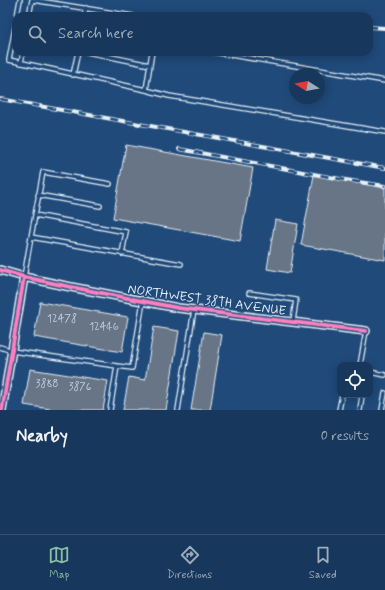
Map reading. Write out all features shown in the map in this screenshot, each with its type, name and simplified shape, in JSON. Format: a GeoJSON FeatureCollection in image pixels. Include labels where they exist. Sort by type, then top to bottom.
{"type":"FeatureCollection","features":[{"type":"Feature","properties":{"kind":"street","name":"NORTHWEST 38TH AVENUE"},"geometry":{"type":"LineString","coordinates":[[0,270],[66,286],[178,308],[366,331]]}},
{"type":"Feature","properties":{"kind":"street"},"geometry":{"type":"LineString","coordinates":[[2,410],[24,277]]}},
{"type":"Feature","properties":{"kind":"lane"},"geometry":{"type":"LineString","coordinates":[[18,12],[20,0]]}},
{"type":"Feature","properties":{"kind":"lane"},"geometry":{"type":"LineString","coordinates":[[30,12],[32,0],[110,12]]}},
{"type":"Feature","properties":{"kind":"lane"},"geometry":{"type":"LineString","coordinates":[[85,12],[86,8]]}},
{"type":"Feature","properties":{"kind":"lane"},"geometry":{"type":"LineString","coordinates":[[12,44],[9,60],[21,63],[169,96],[385,132]]}},
{"type":"Feature","properties":{"kind":"lane"},"geometry":{"type":"LineString","coordinates":[[21,63],[22,56]]}},
{"type":"Feature","properties":{"kind":"lane"},"geometry":{"type":"LineString","coordinates":[[73,75],[77,56]]}},
{"type":"Feature","properties":{"kind":"lane"},"geometry":{"type":"LineString","coordinates":[[106,56],[150,65]]}},
{"type":"Feature","properties":{"kind":"lane"},"geometry":{"type":"LineString","coordinates":[[146,90],[151,56]]}},
{"type":"Feature","properties":{"kind":"lane"},"geometry":{"type":"LineString","coordinates":[[237,56],[385,81]]}},
{"type":"Feature","properties":{"kind":"lane"},"geometry":{"type":"LineString","coordinates":[[24,277],[42,172],[110,184]]}},
{"type":"Feature","properties":{"kind":"lane"},"geometry":{"type":"LineString","coordinates":[[38,195],[100,206]]}},
{"type":"Feature","properties":{"kind":"lane"},"geometry":{"type":"LineString","coordinates":[[35,215],[126,232],[122,254]]}},
{"type":"Feature","properties":{"kind":"lane"},"geometry":{"type":"LineString","coordinates":[[31,237],[180,264]]}},
{"type":"Feature","properties":{"kind":"lane"},"geometry":{"type":"LineString","coordinates":[[249,293],[296,300],[293,321]]}},
{"type":"Feature","properties":{"kind":"lane"},"geometry":{"type":"LineString","coordinates":[[0,347],[12,351],[132,368],[143,301]]}},
{"type":"Feature","properties":{"kind":"lane"},"geometry":{"type":"LineString","coordinates":[[178,410],[194,310]]}},
{"type":"Feature","properties":{"kind":"lane"},"geometry":{"type":"LineString","coordinates":[[361,362],[366,331]]}},
{"type":"Feature","properties":{"kind":"lane"},"geometry":{"type":"LineString","coordinates":[[110,410],[117,366]]}},
{"type":"Feature","properties":{"kind":"lane"},"geometry":{"type":"LineString","coordinates":[[373,373],[385,375]]}},
{"type":"Feature","properties":{"kind":"lane"},"geometry":{"type":"LineString","coordinates":[[382,410],[385,393]]}},
{"type":"Feature","properties":{"kind":"lane"},"geometry":{"type":"LineString","coordinates":[[339,410],[341,398]]}},
{"type":"Feature","properties":{"kind":"lane"},"geometry":{"type":"LineString","coordinates":[[360,410],[362,398]]}},
{"type":"Feature","properties":{"kind":"building"},"geometry":{"type":"Polygon","coordinates":[[[126,145],[253,168],[240,241],[113,218],[126,145]]]}},
{"type":"Feature","properties":{"kind":"building"},"geometry":{"type":"Polygon","coordinates":[[[314,175],[385,188],[385,260],[301,245],[314,175]]]}},
{"type":"Feature","properties":{"kind":"building"},"geometry":{"type":"Polygon","coordinates":[[[275,220],[298,224],[290,273],[267,269],[275,220]]]}},
{"type":"Feature","properties":{"kind":"building"},"geometry":{"type":"Polygon","coordinates":[[[40,302],[128,317],[122,352],[34,337],[40,302]]]}},
{"type":"Feature","properties":{"kind":"building"},"geometry":{"type":"Polygon","coordinates":[[[154,327],[179,331],[166,410],[123,410],[129,377],[145,380],[154,327]]]}},
{"type":"Feature","properties":{"kind":"building"},"geometry":{"type":"Polygon","coordinates":[[[204,332],[222,335],[210,410],[191,410],[204,332]]]}},
{"type":"Feature","properties":{"kind":"building"},"geometry":{"type":"Polygon","coordinates":[[[30,369],[108,381],[103,410],[57,410],[24,405],[30,369]]]}},
{"type":"Feature","properties":{"kind":"railway"},"geometry":{"type":"LineString","coordinates":[[373,27],[385,28]]}},
{"type":"Feature","properties":{"kind":"railway"},"geometry":{"type":"LineString","coordinates":[[0,99],[385,168]]}},
{"type":"Feature","properties":{"kind":"railway"},"geometry":{"type":"LineString","coordinates":[[179,149],[385,186]]}},
{"type":"Feature","properties":{"kind":"cycle path"},"geometry":{"type":"LineString","coordinates":[[0,270],[66,286],[178,308],[366,331]]}},
{"type":"Feature","properties":{"kind":"cycle path"},"geometry":{"type":"LineString","coordinates":[[2,410],[24,277]]}}]}
